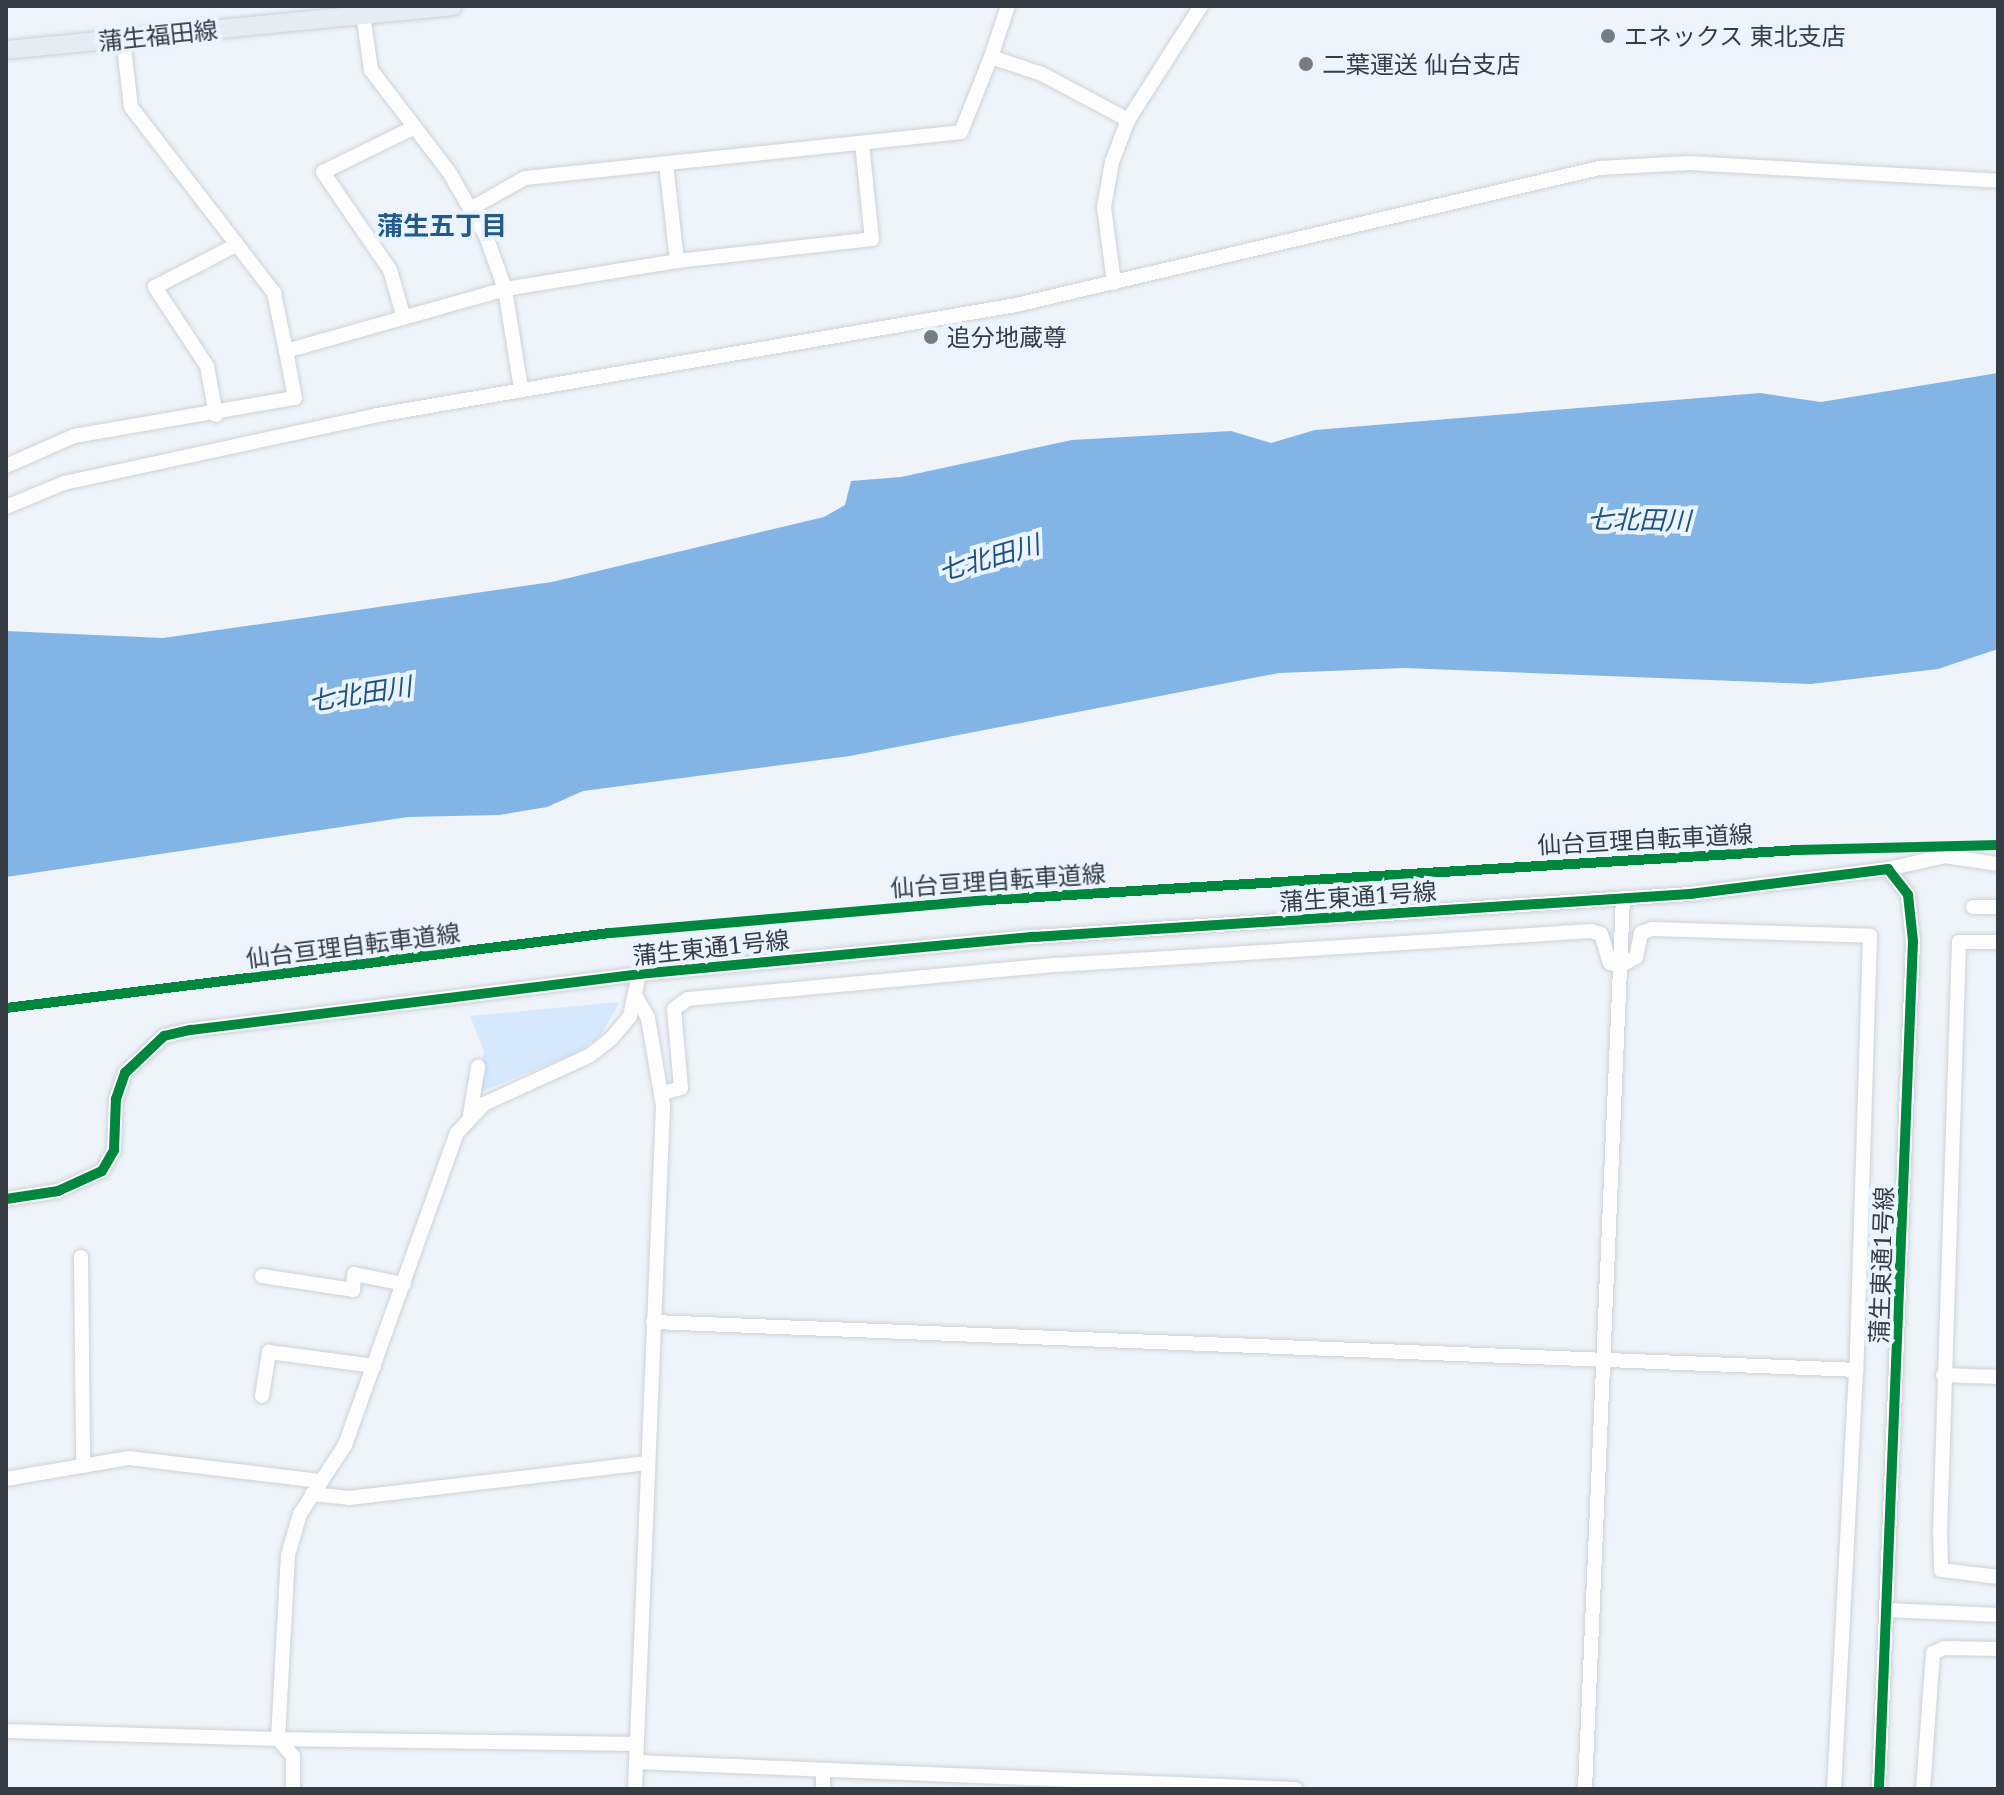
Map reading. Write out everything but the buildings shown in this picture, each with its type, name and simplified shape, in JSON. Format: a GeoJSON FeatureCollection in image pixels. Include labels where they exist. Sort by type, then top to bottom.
{"type":"FeatureCollection","features":[{"type":"Feature","properties":{"kind":"main road","name":"蒲生福田線"},"geometry":{"type":"LineString","coordinates":[[6,50],[362,10],[453,6]]}},
{"type":"Feature","properties":{"kind":"street"},"geometry":{"type":"LineString","coordinates":[[472,208],[525,178],[961,132],[1008,6]]}},
{"type":"Feature","properties":{"kind":"street"},"geometry":{"type":"LineString","coordinates":[[1114,283],[1104,207],[1109,172],[1128,120],[1201,6]]}},
{"type":"Feature","properties":{"kind":"street"},"geometry":{"type":"LineString","coordinates":[[362,10],[371,70],[472,208],[505,289],[521,389]]}},
{"type":"Feature","properties":{"kind":"street"},"geometry":{"type":"LineString","coordinates":[[6,466],[74,436],[216,415],[295,398],[274,293],[131,107],[123,39]]}},
{"type":"Feature","properties":{"kind":"street"},"geometry":{"type":"LineString","coordinates":[[991,57],[1042,74],[1128,120]]}},
{"type":"Feature","properties":{"kind":"street"},"geometry":{"type":"LineString","coordinates":[[404,318],[390,270],[323,172],[415,127]]}},
{"type":"Feature","properties":{"kind":"street"},"geometry":{"type":"LineString","coordinates":[[286,351],[505,289],[677,261],[872,239],[862,144]]}},
{"type":"Feature","properties":{"kind":"street"},"geometry":{"type":"LineString","coordinates":[[6,507],[94,476],[521,389],[909,327],[1114,283],[1599,168],[1689,163],[1998,181]]}},
{"type":"Feature","properties":{"kind":"street"},"geometry":{"type":"LineString","coordinates":[[666,164],[677,261]]}},
{"type":"Feature","properties":{"kind":"street"},"geometry":{"type":"LineString","coordinates":[[216,415],[207,366],[155,287],[236,245]]}},
{"type":"Feature","properties":{"kind":"street"},"geometry":{"type":"LineString","coordinates":[[1888,869],[1945,856],[1998,864]]}},
{"type":"Feature","properties":{"kind":"street","name":"蒲生東通1号線"},"geometry":{"type":"LineString","coordinates":[[6,1199],[58,1191],[102,1171],[114,1150],[116,1099],[125,1073],[164,1036],[376,1004],[639,974],[1034,937],[1623,898],[1888,869],[1908,895],[1913,941],[1879,1789]]}},
{"type":"Feature","properties":{"kind":"street"},"geometry":{"type":"LineString","coordinates":[[1585,1789],[1623,898]]}},
{"type":"Feature","properties":{"kind":"street"},"geometry":{"type":"LineString","coordinates":[[1973,907],[1998,907]]}},
{"type":"Feature","properties":{"kind":"street"},"geometry":{"type":"LineString","coordinates":[[661,1094],[681,1088],[674,1009],[688,999],[1057,965],[1591,931],[1601,934],[1610,963],[1620,966],[1636,957],[1641,933],[1652,929],[1870,936],[1856,1370],[1834,1789]]}},
{"type":"Feature","properties":{"kind":"street"},"geometry":{"type":"LineString","coordinates":[[1998,942],[1959,942],[1943,1375],[1941,1570],[1998,1577]]}},
{"type":"Feature","properties":{"kind":"street"},"geometry":{"type":"LineString","coordinates":[[470,1115],[514,1087],[589,1056],[611,1039],[637,998],[639,974]]}},
{"type":"Feature","properties":{"kind":"street"},"geometry":{"type":"LineString","coordinates":[[635,1789],[661,1094],[648,1018],[637,998]]}},
{"type":"Feature","properties":{"kind":"street"},"geometry":{"type":"LineString","coordinates":[[293,1789],[293,1756],[278,1739],[288,1555],[300,1514],[345,1445],[404,1284],[441,1169],[470,1115],[478,1067]]}},
{"type":"Feature","properties":{"kind":"street"},"geometry":{"type":"LineString","coordinates":[[81,1257],[83,1463]]}},
{"type":"Feature","properties":{"kind":"street"},"geometry":{"type":"LineString","coordinates":[[262,1276],[353,1290],[354,1274],[404,1284]]}},
{"type":"Feature","properties":{"kind":"street"},"geometry":{"type":"LineString","coordinates":[[653,1322],[1856,1370]]}},
{"type":"Feature","properties":{"kind":"street"},"geometry":{"type":"LineString","coordinates":[[262,1396],[269,1352],[374,1366]]}},
{"type":"Feature","properties":{"kind":"street"},"geometry":{"type":"LineString","coordinates":[[1943,1375],[1998,1377]]}},
{"type":"Feature","properties":{"kind":"street"},"geometry":{"type":"LineString","coordinates":[[6,1479],[83,1463],[129,1458],[316,1488],[349,1498],[647,1463]]}},
{"type":"Feature","properties":{"kind":"street"},"geometry":{"type":"LineString","coordinates":[[1888,1610],[1998,1615]]}},
{"type":"Feature","properties":{"kind":"street"},"geometry":{"type":"LineString","coordinates":[[1923,1789],[1933,1653],[1944,1648],[1998,1649]]}},
{"type":"Feature","properties":{"kind":"street"},"geometry":{"type":"LineString","coordinates":[[6,1731],[636,1744]]}},
{"type":"Feature","properties":{"kind":"street"},"geometry":{"type":"LineString","coordinates":[[636,1762],[823,1770],[960,1782],[1295,1789]]}},
{"type":"Feature","properties":{"kind":"street"},"geometry":{"type":"LineString","coordinates":[[823,1770],[823,1789]]}},
{"type":"Feature","properties":{"kind":"shaded area"},"geometry":{"type":"Polygon","coordinates":[[[620,1002],[600,1036],[577,1053],[475,1094],[484,1051],[470,1016],[620,1002]]]}},
{"type":"Feature","properties":{"kind":"water","name":"七北田川"},"geometry":{"type":"Polygon","coordinates":[[[1998,373],[1998,649],[1938,669],[1811,684],[1404,668],[1279,673],[850,756],[583,791],[547,807],[499,815],[408,817],[6,877],[6,631],[163,638],[552,582],[824,517],[845,505],[851,481],[901,477],[1072,440],[1231,431],[1271,443],[1315,430],[1760,393],[1821,402],[1998,373]]]}},
{"type":"Feature","properties":{"kind":"cycle path","name":"仙台亘理自転車道線"},"geometry":{"type":"LineString","coordinates":[[6,1008],[610,933],[988,900],[1798,850],[1998,845]]}},
{"type":"Feature","properties":{"kind":"cycle path"},"geometry":{"type":"LineString","coordinates":[[6,1199],[58,1191],[102,1171],[114,1150],[116,1099],[125,1073],[164,1036],[191,1030],[639,974],[1034,937],[1690,894],[1888,869],[1908,895],[1913,941],[1879,1789]]}},
{"type":"Feature","properties":{"kind":"place","name":"エネックス 東北支店"},"geometry":{"type":"Point","coordinates":[1608,36]}},
{"type":"Feature","properties":{"kind":"place","name":"二葉運送 仙台支店"},"geometry":{"type":"Point","coordinates":[1306,64]}},
{"type":"Feature","properties":{"kind":"place","name":"追分地蔵尊"},"geometry":{"type":"Point","coordinates":[931,337]}},
{"type":"Feature","properties":{"kind":"district","name":"蒲生五丁目"},"geometry":{"type":"Point","coordinates":[442,226]}}]}
